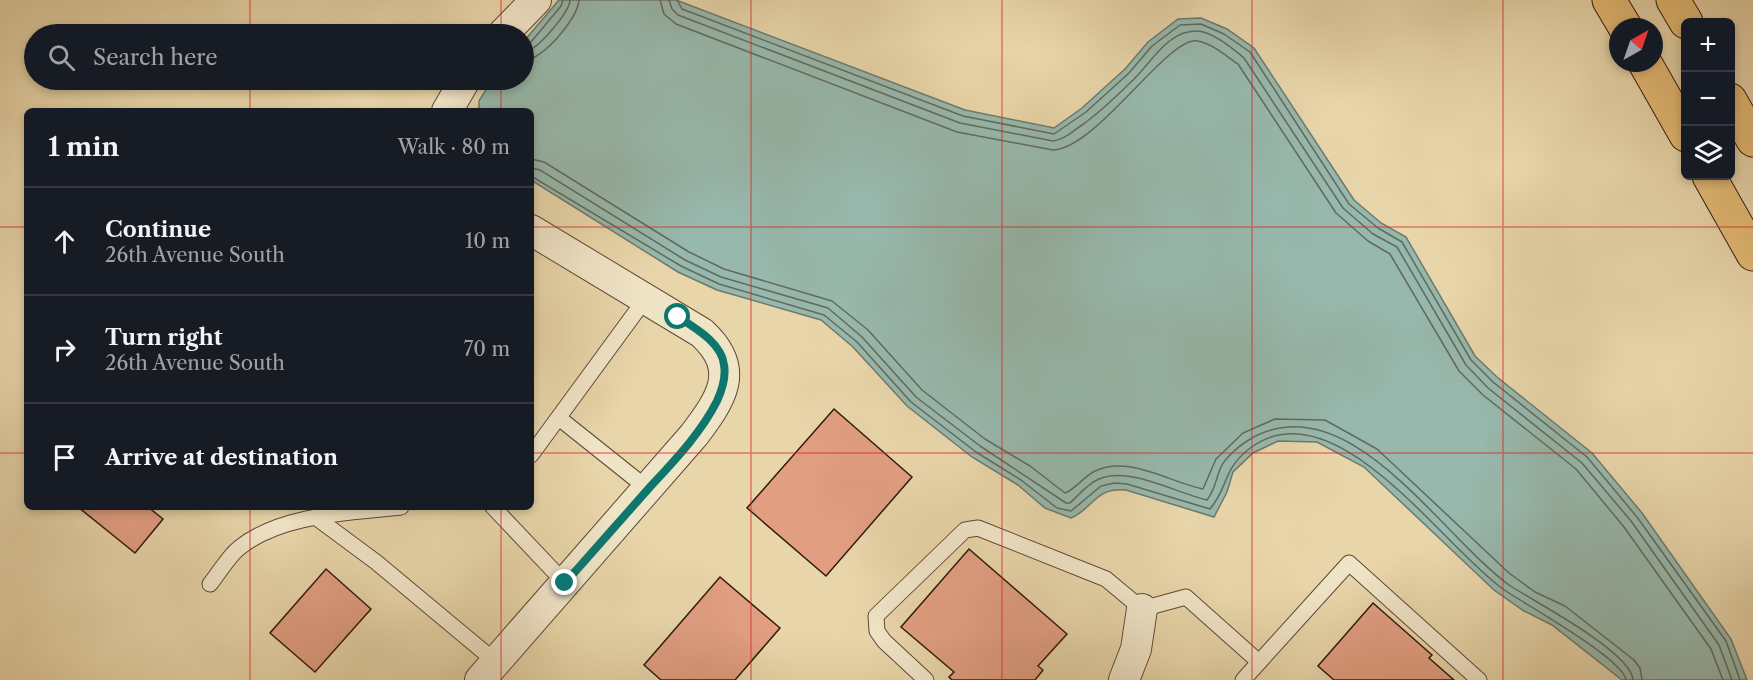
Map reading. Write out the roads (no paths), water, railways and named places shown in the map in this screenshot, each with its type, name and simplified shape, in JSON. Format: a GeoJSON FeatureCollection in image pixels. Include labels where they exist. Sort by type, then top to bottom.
{"type":"FeatureCollection","features":[{"type":"Feature","properties":{"kind":"highway"},"geometry":{"type":"LineString","coordinates":[[1609,0],[1620,18]]}},
{"type":"Feature","properties":{"kind":"highway"},"geometry":{"type":"LineString","coordinates":[[1673,0],[1684,18]]}},
{"type":"Feature","properties":{"kind":"highway"},"geometry":{"type":"LineString","coordinates":[[1650,72],[1681,126]]}},
{"type":"Feature","properties":{"kind":"highway"},"geometry":{"type":"LineString","coordinates":[[1735,107],[1753,140]]}},
{"type":"Feature","properties":{"kind":"highway"},"geometry":{"type":"LineString","coordinates":[[1711,180],[1753,254]]}},
{"type":"Feature","properties":{"kind":"street"},"geometry":{"type":"LineString","coordinates":[[513,24],[536,0]]}},
{"type":"Feature","properties":{"kind":"street"},"geometry":{"type":"LineString","coordinates":[[449,108],[459,90]]}},
{"type":"Feature","properties":{"kind":"street"},"geometry":{"type":"LineString","coordinates":[[488,671],[648,489],[709,415],[718,398],[724,366],[722,355],[702,333],[534,232]]}},
{"type":"Feature","properties":{"kind":"street"},"geometry":{"type":"LineString","coordinates":[[1124,680],[1136,649],[1142,609]]}},
{"type":"Feature","properties":{"kind":"lane"},"geometry":{"type":"LineString","coordinates":[[534,451],[646,298]]}},
{"type":"Feature","properties":{"kind":"lane"},"geometry":{"type":"LineString","coordinates":[[559,418],[648,489]]}},
{"type":"Feature","properties":{"kind":"lane"},"geometry":{"type":"LineString","coordinates":[[210,584],[238,549],[266,531],[318,519],[380,510]]}},
{"type":"Feature","properties":{"kind":"lane"},"geometry":{"type":"LineString","coordinates":[[496,510],[565,583]]}},
{"type":"Feature","properties":{"kind":"lane"},"geometry":{"type":"LineString","coordinates":[[318,519],[376,562],[488,671]]}},
{"type":"Feature","properties":{"kind":"lane"},"geometry":{"type":"LineString","coordinates":[[926,680],[884,641],[877,631],[876,616],[965,530],[978,528],[1106,579],[1142,609],[1186,597],[1259,662]]}},
{"type":"Feature","properties":{"kind":"lane"},"geometry":{"type":"LineString","coordinates":[[1243,680],[1349,563],[1479,680]]}},
{"type":"Feature","properties":{"kind":"water"},"geometry":{"type":"Polygon","coordinates":[[[559,0],[676,0],[965,110],[1054,128],[1082,108],[1125,69],[1148,42],[1178,19],[1201,18],[1227,29],[1254,48],[1354,200],[1381,223],[1406,237],[1475,356],[1497,377],[1592,453],[1642,513],[1731,639],[1747,680],[1622,680],[1552,625],[1524,611],[1494,590],[1364,467],[1317,442],[1278,441],[1253,453],[1233,472],[1227,492],[1214,517],[1126,490],[1116,490],[1101,495],[1071,518],[1045,508],[1018,485],[972,457],[907,406],[853,347],[821,320],[717,290],[678,272],[534,182],[534,108],[479,108],[479,101],[486,90],[534,90],[534,29],[559,0]]]}}]}
